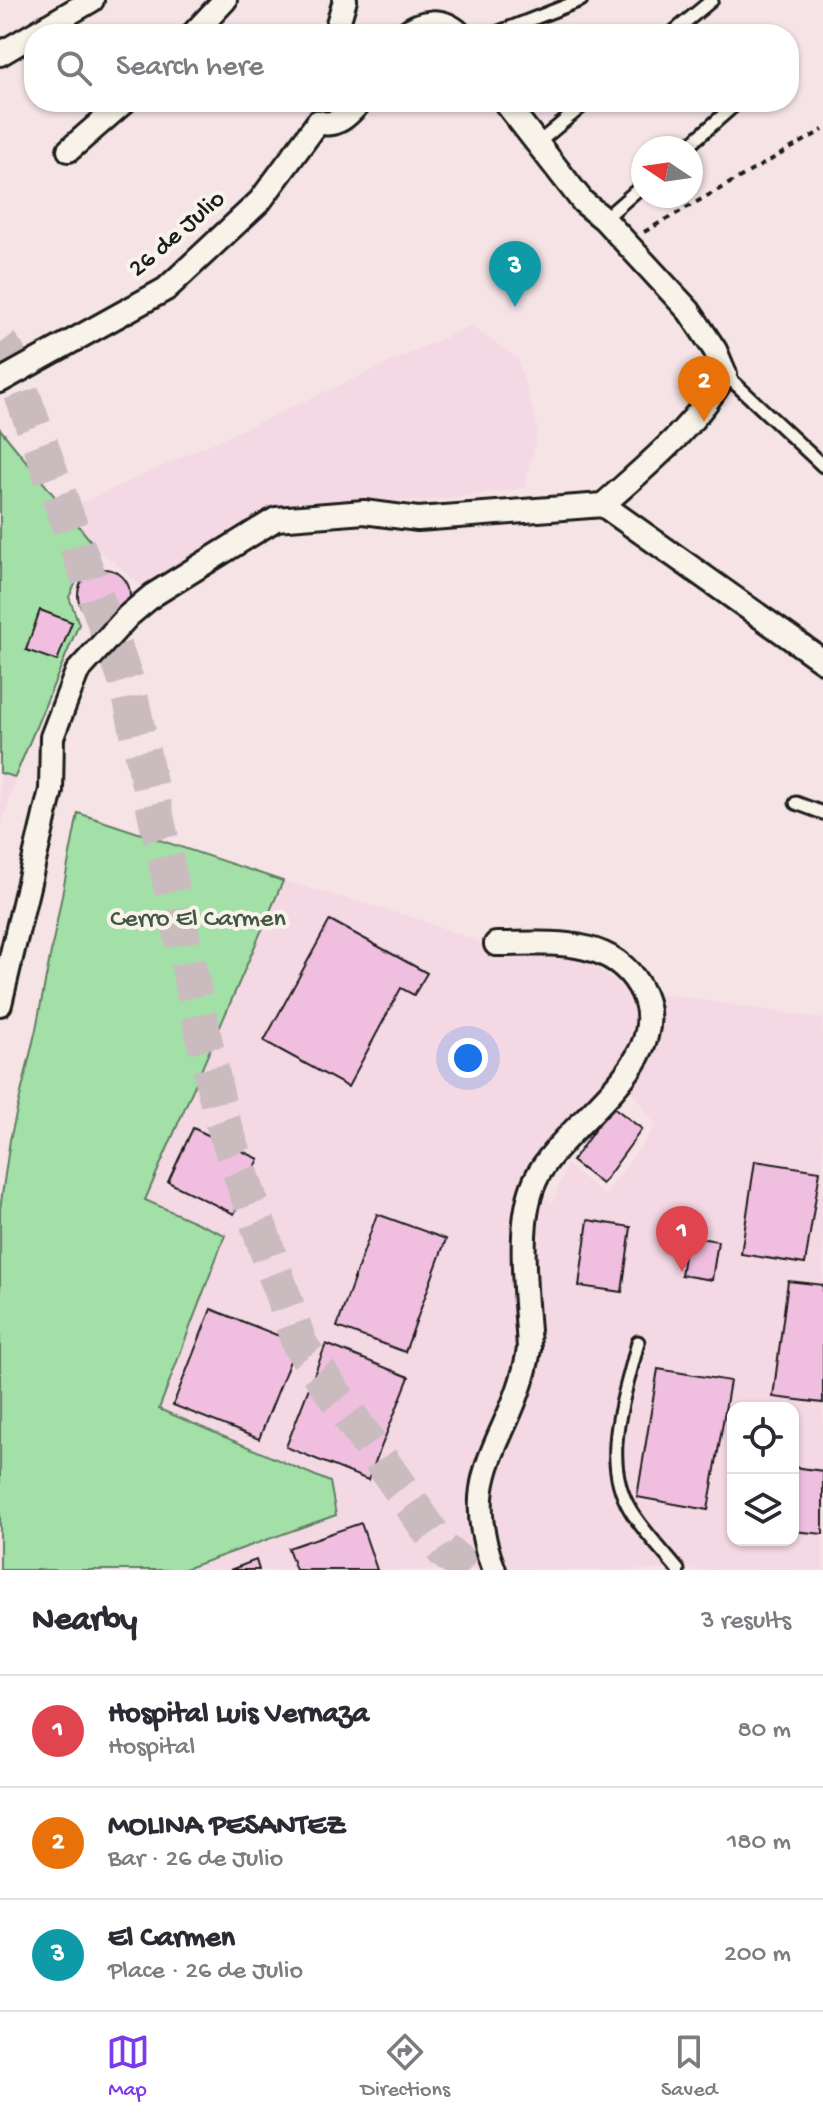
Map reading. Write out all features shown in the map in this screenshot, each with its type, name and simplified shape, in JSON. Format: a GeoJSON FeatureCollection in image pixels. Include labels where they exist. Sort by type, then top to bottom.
{"type":"FeatureCollection","features":[{"type":"Feature","properties":{"kind":"street"},"geometry":{"type":"LineString","coordinates":[[51,24],[92,0]]}},
{"type":"Feature","properties":{"kind":"street"},"geometry":{"type":"LineString","coordinates":[[202,24],[225,0]]}},
{"type":"Feature","properties":{"kind":"street"},"geometry":{"type":"LineString","coordinates":[[338,24],[345,0]]}},
{"type":"Feature","properties":{"kind":"street"},"geometry":{"type":"LineString","coordinates":[[419,24],[444,24]]}},
{"type":"Feature","properties":{"kind":"street"},"geometry":{"type":"LineString","coordinates":[[0,54],[24,40]]}},
{"type":"Feature","properties":{"kind":"street"},"geometry":{"type":"LineString","coordinates":[[69,150],[113,112]]}},
{"type":"Feature","properties":{"kind":"street","name":"26 de Julio"},"geometry":{"type":"LineString","coordinates":[[0,381],[166,289],[260,201],[316,112],[329,125],[349,112]]}},
{"type":"Feature","properties":{"kind":"street"},"geometry":{"type":"LineString","coordinates":[[0,1004],[51,790],[52,737],[77,672],[128,616],[153,595],[276,519],[364,512],[418,519],[603,505],[673,442],[710,399],[725,374],[715,350],[689,311],[604,219],[583,202],[513,112]]}},
{"type":"Feature","properties":{"kind":"street"},"geometry":{"type":"LineString","coordinates":[[603,505],[823,661]]}},
{"type":"Feature","properties":{"kind":"street"},"geometry":{"type":"LineString","coordinates":[[494,1570],[481,1520],[480,1494],[486,1464],[516,1397],[527,1360],[527,1203],[535,1179],[549,1157],[610,1094],[634,1062],[651,1020],[639,985],[630,971],[615,959],[570,944],[496,944]]}},
{"type":"Feature","properties":{"kind":"lane"},"geometry":{"type":"LineString","coordinates":[[520,24],[581,0]]}},
{"type":"Feature","properties":{"kind":"lane"},"geometry":{"type":"LineString","coordinates":[[683,24],[712,0]]}},
{"type":"Feature","properties":{"kind":"lane"},"geometry":{"type":"LineString","coordinates":[[538,143],[575,112]]}},
{"type":"Feature","properties":{"kind":"lane"},"geometry":{"type":"LineString","coordinates":[[700,136],[727,112]]}},
{"type":"Feature","properties":{"kind":"lane"},"geometry":{"type":"LineString","coordinates":[[604,219],[631,195]]}},
{"type":"Feature","properties":{"kind":"lane"},"geometry":{"type":"LineString","coordinates":[[725,374],[823,466]]}},
{"type":"Feature","properties":{"kind":"lane"},"geometry":{"type":"LineString","coordinates":[[796,803],[823,813]]}},
{"type":"Feature","properties":{"kind":"lane"},"geometry":{"type":"LineString","coordinates":[[638,1342],[615,1441],[616,1473],[631,1511],[678,1570]]}},
{"type":"Feature","properties":{"kind":"path"},"geometry":{"type":"LineString","coordinates":[[626,242],[823,130]]}},
{"type":"Feature","properties":{"kind":"shaded area"},"geometry":{"type":"Polygon","coordinates":[[[470,326],[517,358],[538,429],[524,488],[424,501],[306,501],[274,507],[145,589],[94,545],[66,510],[470,326]]]}},
{"type":"Feature","properties":{"kind":"shaded area"},"geometry":{"type":"Polygon","coordinates":[[[0,773],[15,777],[0,831],[0,773]]]}},
{"type":"Feature","properties":{"kind":"shaded area"},"geometry":{"type":"Polygon","coordinates":[[[283,881],[418,919],[518,957],[568,958],[588,962],[625,988],[823,1019],[823,1570],[183,1570],[335,1515],[330,1481],[159,1409],[225,1235],[144,1200],[283,881]],[[619,1073],[524,1182],[553,1203],[567,1165],[605,1195],[656,1126],[619,1073]]]}},
{"type":"Feature","properties":{"kind":"green space"},"geometry":{"type":"Polygon","coordinates":[[[0,429],[94,545],[69,597],[79,624],[15,777],[0,773],[0,429]]]}},
{"type":"Feature","properties":{"kind":"green space","name":"Cerro El Carmen"},"geometry":{"type":"Polygon","coordinates":[[[78,813],[283,881],[145,1200],[225,1235],[159,1409],[330,1482],[336,1515],[182,1570],[0,1570],[0,1209],[10,1140],[36,1029],[78,813]]]}},
{"type":"Feature","properties":{"kind":"building"},"geometry":{"type":"Polygon","coordinates":[[[104,569],[122,577],[130,595],[122,613],[104,621],[86,613],[78,595],[86,577],[104,569]]]}},
{"type":"Feature","properties":{"kind":"building"},"geometry":{"type":"Polygon","coordinates":[[[40,610],[72,622],[57,661],[26,650],[40,610]]]}},
{"type":"Feature","properties":{"kind":"building"},"geometry":{"type":"Polygon","coordinates":[[[330,920],[427,973],[414,995],[401,988],[348,1087],[264,1041],[330,920]]]}},
{"type":"Feature","properties":{"kind":"building"},"geometry":{"type":"Polygon","coordinates":[[[612,1106],[642,1129],[602,1184],[572,1161],[612,1106]]]}},
{"type":"Feature","properties":{"kind":"building"},"geometry":{"type":"Polygon","coordinates":[[[193,1128],[259,1159],[234,1214],[168,1182],[193,1128]]]}},
{"type":"Feature","properties":{"kind":"building"},"geometry":{"type":"Polygon","coordinates":[[[755,1161],[820,1171],[805,1264],[741,1254],[755,1161]]]}},
{"type":"Feature","properties":{"kind":"building"},"geometry":{"type":"Polygon","coordinates":[[[377,1214],[446,1239],[405,1352],[337,1327],[377,1214]]]}},
{"type":"Feature","properties":{"kind":"building"},"geometry":{"type":"Polygon","coordinates":[[[588,1220],[631,1227],[622,1292],[579,1286],[588,1220]]]}},
{"type":"Feature","properties":{"kind":"building"},"geometry":{"type":"Polygon","coordinates":[[[687,1236],[718,1241],[712,1280],[681,1275],[687,1236]]]}},
{"type":"Feature","properties":{"kind":"building"},"geometry":{"type":"Polygon","coordinates":[[[788,1281],[823,1285],[823,1403],[773,1397],[788,1281]]]}},
{"type":"Feature","properties":{"kind":"building"},"geometry":{"type":"Polygon","coordinates":[[[211,1309],[297,1343],[259,1439],[173,1405],[211,1309]]]}},
{"type":"Feature","properties":{"kind":"building"},"geometry":{"type":"Polygon","coordinates":[[[326,1344],[409,1377],[368,1480],[286,1447],[326,1344]]]}},
{"type":"Feature","properties":{"kind":"building"},"geometry":{"type":"Polygon","coordinates":[[[658,1369],[730,1381],[708,1510],[637,1497],[658,1369]]]}},
{"type":"Feature","properties":{"kind":"building"},"geometry":{"type":"Polygon","coordinates":[[[799,1468],[823,1471],[823,1534],[799,1532],[799,1468]]]}},
{"type":"Feature","properties":{"kind":"building"},"geometry":{"type":"Polygon","coordinates":[[[361,1523],[377,1570],[296,1570],[288,1548],[361,1523]]]}},
{"type":"Feature","properties":{"kind":"building"},"geometry":{"type":"Polygon","coordinates":[[[256,1560],[259,1570],[230,1570],[256,1560]]]}},
{"type":"Feature","properties":{"kind":"tunnel"},"geometry":{"type":"LineString","coordinates":[[0,344],[7,353],[128,686],[221,1117],[300,1345],[444,1551],[469,1570]]}},
{"type":"Feature","properties":{"kind":"place","name":"El Carmen"},"geometry":{"type":"Point","coordinates":[515,307]}},
{"type":"Feature","properties":{"kind":"place","name":"MOLINA PESANTEZ"},"geometry":{"type":"Point","coordinates":[704,422]}},
{"type":"Feature","properties":{"kind":"place","name":"Hospital Luis Vernaza"},"geometry":{"type":"Point","coordinates":[682,1272]}}]}
